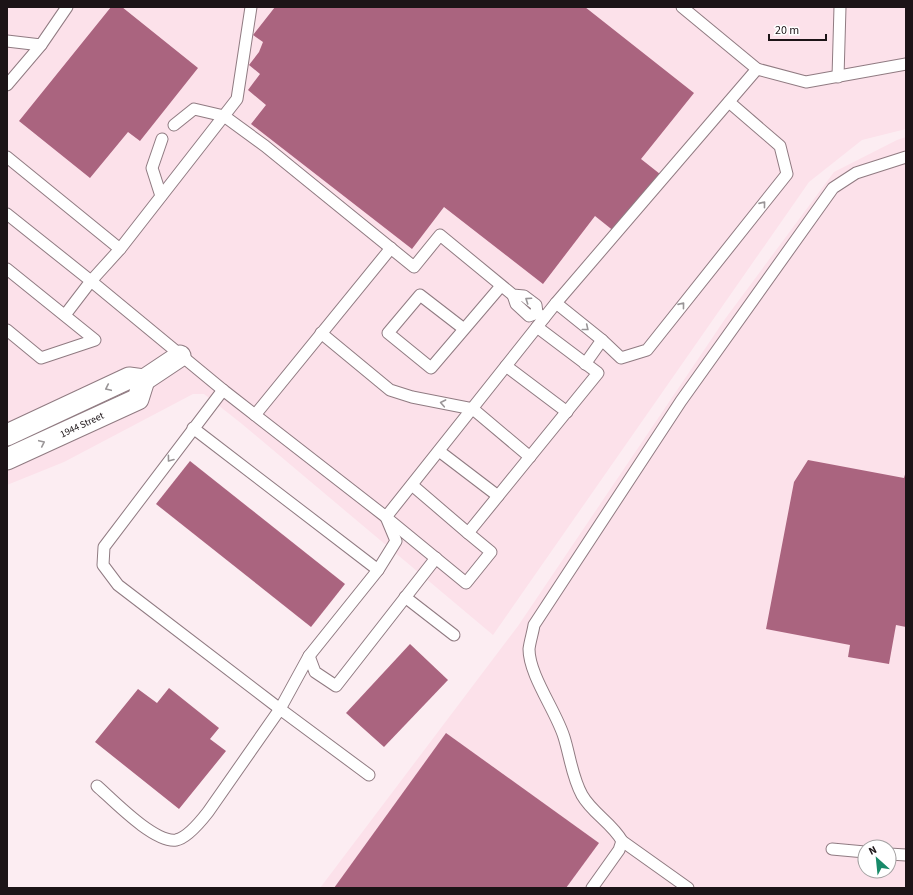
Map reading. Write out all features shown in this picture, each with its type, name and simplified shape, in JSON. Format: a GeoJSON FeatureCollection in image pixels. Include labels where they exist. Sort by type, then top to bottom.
{"type":"FeatureCollection","features":[{"type":"Feature","properties":{"kind":"street"},"geometry":{"type":"LineString","coordinates":[[7,435],[129,378],[144,380],[180,356]]}},
{"type":"Feature","properties":{"kind":"street","name":"1944 Street"},"geometry":{"type":"LineString","coordinates":[[7,459],[138,399],[144,380]]}},
{"type":"Feature","properties":{"kind":"lane"},"geometry":{"type":"LineString","coordinates":[[7,85],[41,45],[67,7]]}},
{"type":"Feature","properties":{"kind":"lane"},"geometry":{"type":"LineString","coordinates":[[65,315],[91,281],[120,249],[237,99],[250,7]]}},
{"type":"Feature","properties":{"kind":"lane"},"geometry":{"type":"LineString","coordinates":[[682,7],[757,69],[806,82],[906,64]]}},
{"type":"Feature","properties":{"kind":"lane"},"geometry":{"type":"LineString","coordinates":[[838,77],[840,7]]}},
{"type":"Feature","properties":{"kind":"lane"},"geometry":{"type":"LineString","coordinates":[[7,41],[41,45]]}},
{"type":"Feature","properties":{"kind":"lane"},"geometry":{"type":"LineString","coordinates":[[386,517],[473,409],[540,319],[556,303],[757,69]]}},
{"type":"Feature","properties":{"kind":"lane"},"geometry":{"type":"LineString","coordinates":[[556,303],[602,340],[621,358],[647,350],[788,174],[780,146],[729,102]]}},
{"type":"Feature","properties":{"kind":"lane"},"geometry":{"type":"LineString","coordinates":[[174,125],[194,109],[224,116],[271,151],[414,267],[440,235],[513,295],[524,296],[536,305],[540,319],[585,364],[598,373],[468,533]]}},
{"type":"Feature","properties":{"kind":"lane"},"geometry":{"type":"LineString","coordinates":[[161,196],[152,168],[162,139]]}},
{"type":"Feature","properties":{"kind":"lane"},"geometry":{"type":"LineString","coordinates":[[688,888],[622,841],[618,833],[595,812],[582,795],[573,773],[564,735],[532,666],[529,649],[534,625],[681,401],[814,212],[833,188],[856,172],[906,156]]}},
{"type":"Feature","properties":{"kind":"lane"},"geometry":{"type":"LineString","coordinates":[[7,157],[120,249]]}},
{"type":"Feature","properties":{"kind":"lane"},"geometry":{"type":"LineString","coordinates":[[7,214],[91,281],[222,390],[386,517],[466,583],[491,552],[412,485]]}},
{"type":"Feature","properties":{"kind":"lane"},"geometry":{"type":"LineString","coordinates":[[255,415],[391,248]]}},
{"type":"Feature","properties":{"kind":"lane"},"geometry":{"type":"LineString","coordinates":[[7,269],[95,340],[41,358],[7,330]]}},
{"type":"Feature","properties":{"kind":"lane"},"geometry":{"type":"LineString","coordinates":[[464,329],[420,296],[388,333],[431,368],[501,286]]}},
{"type":"Feature","properties":{"kind":"lane"},"geometry":{"type":"LineString","coordinates":[[321,333],[390,390],[412,397],[473,409],[530,457]]}},
{"type":"Feature","properties":{"kind":"lane"},"geometry":{"type":"LineString","coordinates":[[585,364],[602,340]]}},
{"type":"Feature","properties":{"kind":"lane"},"geometry":{"type":"LineString","coordinates":[[506,366],[566,412]]}},
{"type":"Feature","properties":{"kind":"lane"},"geometry":{"type":"LineString","coordinates":[[222,390],[104,547],[103,565],[118,585],[369,775]]}},
{"type":"Feature","properties":{"kind":"lane"},"geometry":{"type":"LineString","coordinates":[[194,428],[378,570]]}},
{"type":"Feature","properties":{"kind":"lane"},"geometry":{"type":"LineString","coordinates":[[439,451],[498,496]]}},
{"type":"Feature","properties":{"kind":"lane"},"geometry":{"type":"LineString","coordinates":[[97,786],[150,831],[165,839],[177,840],[196,828],[280,709],[309,656],[378,570],[396,541],[386,517]]}},
{"type":"Feature","properties":{"kind":"lane"},"geometry":{"type":"LineString","coordinates":[[309,656],[315,672],[336,686],[436,558]]}},
{"type":"Feature","properties":{"kind":"lane"},"geometry":{"type":"LineString","coordinates":[[405,597],[454,634]]}},
{"type":"Feature","properties":{"kind":"lane"},"geometry":{"type":"LineString","coordinates":[[592,888],[619,850],[622,841]]}},
{"type":"Feature","properties":{"kind":"lane"},"geometry":{"type":"LineString","coordinates":[[832,850],[857,852]]}},
{"type":"Feature","properties":{"kind":"shaded area"},"geometry":{"type":"Polygon","coordinates":[[[7,7],[906,7],[906,129],[862,140],[809,182],[493,635],[242,424],[204,394],[193,394],[64,462],[7,485],[7,7]]]}},
{"type":"Feature","properties":{"kind":"shaded area"},"geometry":{"type":"Polygon","coordinates":[[[906,137],[906,888],[320,888],[518,626],[725,319],[834,172],[897,140],[906,137]]]}},
{"type":"Feature","properties":{"kind":"building"},"geometry":{"type":"Polygon","coordinates":[[[111,7],[122,7],[198,68],[140,141],[128,132],[90,178],[19,121],[111,7]]]}},
{"type":"Feature","properties":{"kind":"building"},"geometry":{"type":"Polygon","coordinates":[[[275,7],[585,7],[694,93],[641,159],[660,174],[615,232],[595,216],[543,284],[444,207],[412,249],[251,124],[266,105],[248,90],[260,74],[249,65],[259,52],[263,42],[253,35],[275,7]]]}},
{"type":"Feature","properties":{"kind":"building"},"geometry":{"type":"Polygon","coordinates":[[[808,460],[904,478],[906,471],[906,627],[896,625],[889,664],[848,657],[850,645],[766,629],[794,482],[808,460]]]}},
{"type":"Feature","properties":{"kind":"building"},"geometry":{"type":"Polygon","coordinates":[[[190,461],[345,584],[311,627],[156,504],[190,461]]]}},
{"type":"Feature","properties":{"kind":"building"},"geometry":{"type":"Polygon","coordinates":[[[410,644],[448,680],[384,747],[346,713],[410,644]]]}},
{"type":"Feature","properties":{"kind":"building"},"geometry":{"type":"Polygon","coordinates":[[[169,688],[219,728],[210,739],[226,751],[179,809],[95,742],[138,689],[157,703],[169,688]]]}},
{"type":"Feature","properties":{"kind":"building"},"geometry":{"type":"Polygon","coordinates":[[[446,733],[599,843],[566,888],[334,888],[446,733]]]}}]}
